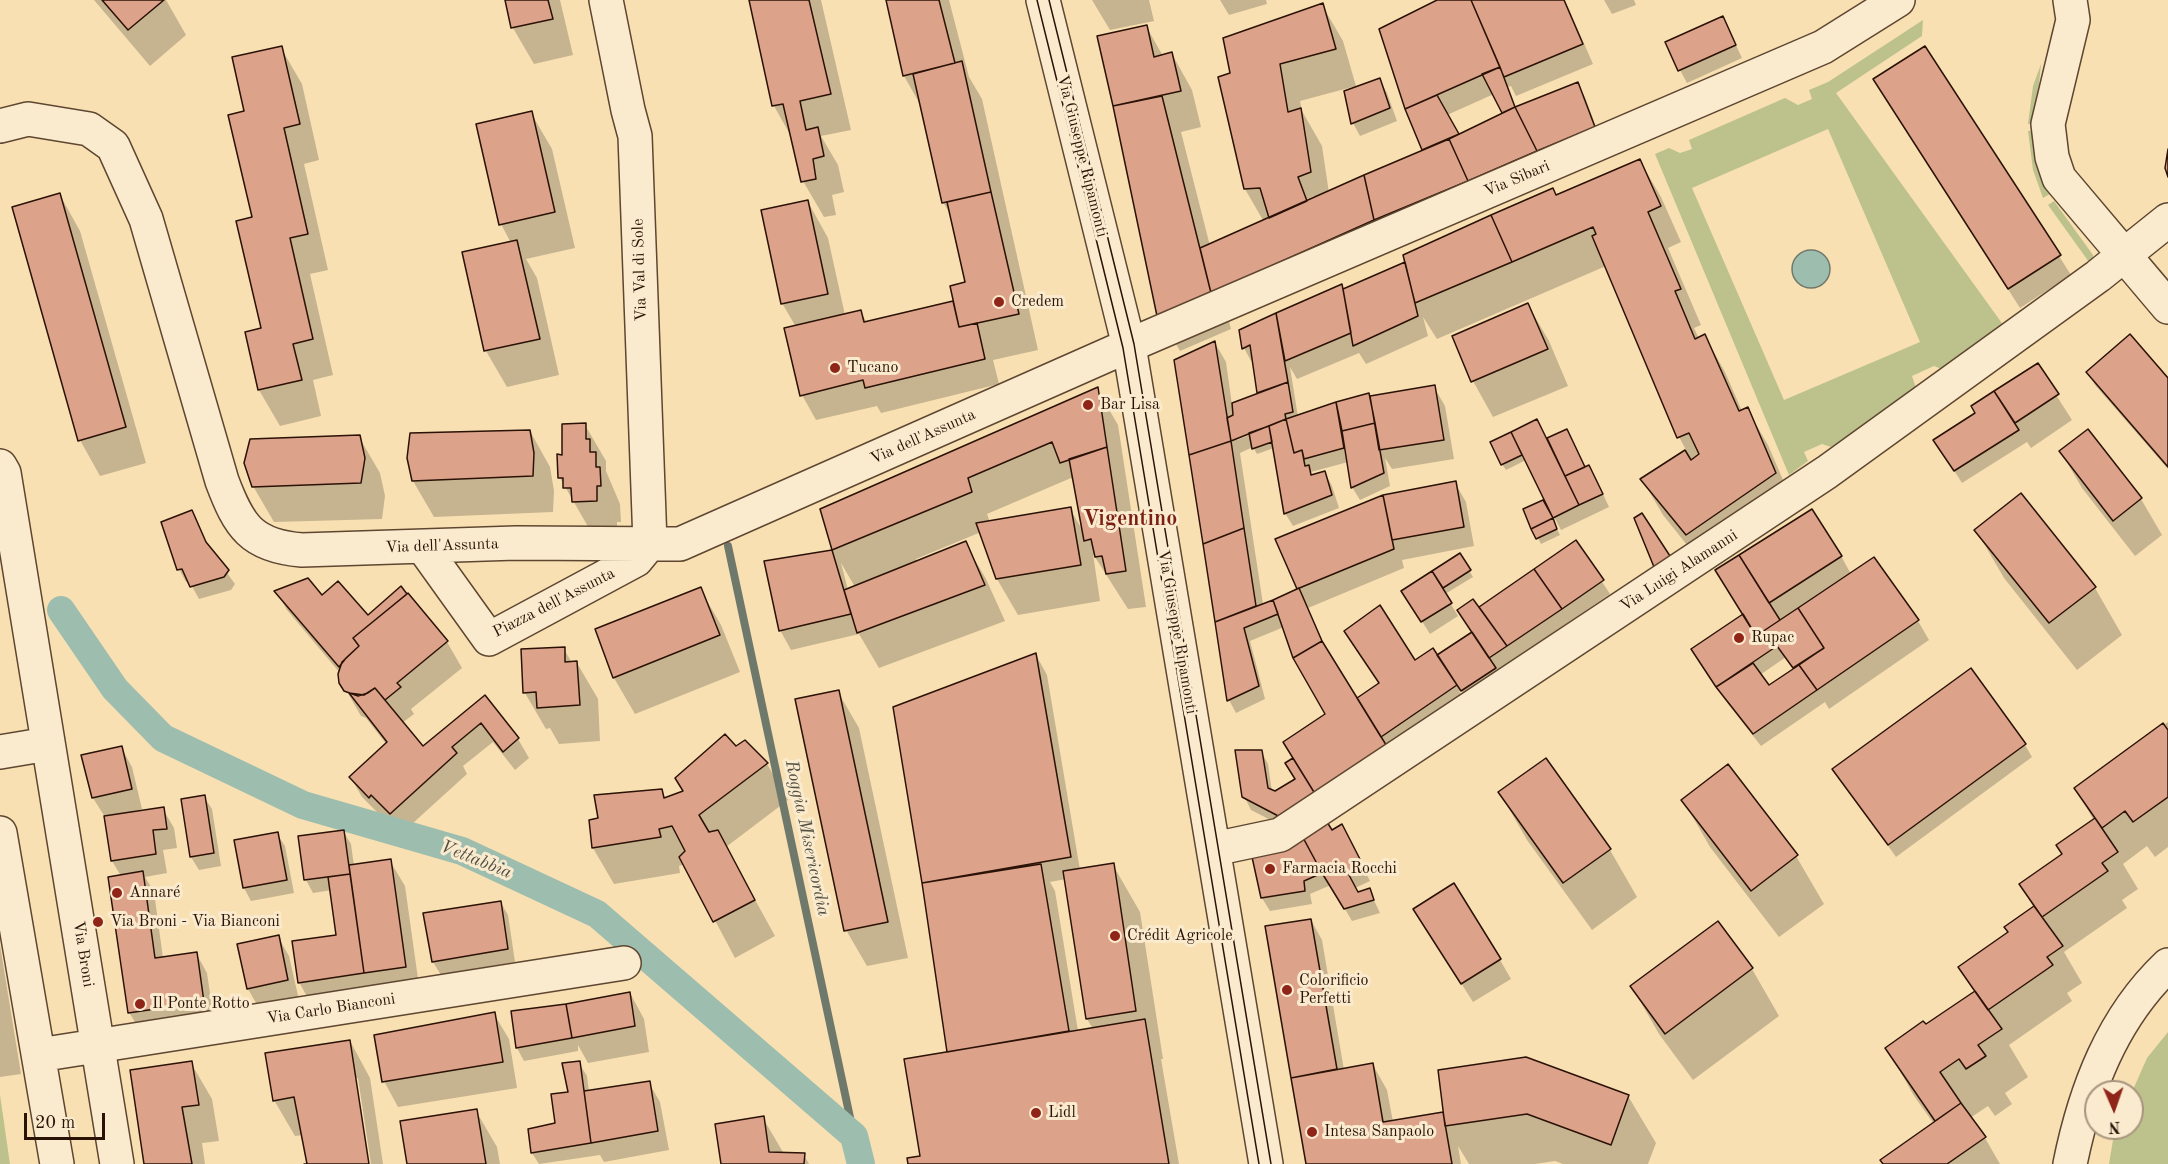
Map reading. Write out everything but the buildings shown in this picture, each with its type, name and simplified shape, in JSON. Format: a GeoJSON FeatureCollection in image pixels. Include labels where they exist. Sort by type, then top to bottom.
{"type":"FeatureCollection","features":[{"type":"Feature","properties":{"kind":"street","name":"Via Val di Sole"},"geometry":{"type":"LineString","coordinates":[[606,0],[635,136],[650,543]]}},
{"type":"Feature","properties":{"kind":"street","name":"Via Giuseppe Ripamonti"},"geometry":{"type":"LineString","coordinates":[[1043,0],[1129,346],[1266,1164]]}},
{"type":"Feature","properties":{"kind":"street","name":"Via Sibari"},"geometry":{"type":"LineString","coordinates":[[1129,346],[1823,47],[1898,0]]}},
{"type":"Feature","properties":{"kind":"street"},"geometry":{"type":"LineString","coordinates":[[2070,0],[2073,20],[2048,124],[2052,157],[2059,178],[2168,307]]}},
{"type":"Feature","properties":{"kind":"street","name":"Via dell'Assunta"},"geometry":{"type":"LineString","coordinates":[[0,126],[28,119],[89,129],[113,146],[146,219],[222,481],[236,515],[248,530],[273,547],[295,550],[516,543],[680,544],[1129,346]]}},
{"type":"Feature","properties":{"kind":"street","name":"Via Luigi Alamanni"},"geometry":{"type":"LineString","coordinates":[[1214,849],[1280,835],[1827,472],[2125,256],[2168,220]]}},
{"type":"Feature","properties":{"kind":"street","name":"Via Broni"},"geometry":{"type":"LineString","coordinates":[[0,466],[4,473],[117,1164]]}},
{"type":"Feature","properties":{"kind":"street","name":"Piazza dell'Assunta"},"geometry":{"type":"LineString","coordinates":[[423,547],[489,639],[636,560],[650,543]]}},
{"type":"Feature","properties":{"kind":"street"},"geometry":{"type":"LineString","coordinates":[[0,752],[48,744]]}},
{"type":"Feature","properties":{"kind":"street"},"geometry":{"type":"LineString","coordinates":[[0,833],[57,1164]]}},
{"type":"Feature","properties":{"kind":"street","name":"Via Carlo Bianconi"},"geometry":{"type":"LineString","coordinates":[[39,1055],[624,963]]}},
{"type":"Feature","properties":{"kind":"street"},"geometry":{"type":"LineString","coordinates":[[2070,1164],[2094,1074],[2124,1017],[2168,965]]}},
{"type":"Feature","properties":{"kind":"green space"},"geometry":{"type":"Polygon","coordinates":[[[1923,20],[1922,36],[1836,93],[2004,326],[1944,370],[1934,366],[1912,376],[1916,388],[1831,447],[1822,444],[1804,452],[1808,461],[1789,475],[1655,154],[1669,148],[1680,153],[1692,149],[1689,140],[1785,98],[1798,105],[1812,99],[1809,90],[1828,82],[1923,20]],[[1828,129],[1692,188],[1784,400],[1920,342],[1828,129]]]}},
{"type":"Feature","properties":{"kind":"green space"},"geometry":{"type":"Polygon","coordinates":[[[2041,64],[2035,124],[2028,124],[2033,86],[2041,64]]]}},
{"type":"Feature","properties":{"kind":"green space"},"geometry":{"type":"Polygon","coordinates":[[[2028,131],[2035,131],[2046,187],[2050,194],[2043,198],[2033,170],[2028,131]]]}},
{"type":"Feature","properties":{"kind":"green space"},"geometry":{"type":"Polygon","coordinates":[[[2054,201],[2093,255],[2093,259],[2089,262],[2048,205],[2054,201]]]}},
{"type":"Feature","properties":{"kind":"green space"},"geometry":{"type":"Polygon","coordinates":[[[2168,1032],[2168,1164],[2109,1164],[2113,1140],[2144,1140],[2144,1080],[2137,1080],[2147,1058],[2168,1032]]]}},
{"type":"Feature","properties":{"kind":"green space"},"geometry":{"type":"Polygon","coordinates":[[[0,1095],[10,1164],[0,1164],[0,1095]]]}},
{"type":"Feature","properties":{"kind":"shaded area"},"geometry":{"type":"Polygon","coordinates":[[[1811,250],[1824,256],[1830,269],[1824,282],[1811,288],[1798,282],[1792,269],[1798,256],[1811,250]]]}},
{"type":"Feature","properties":{"kind":"waterway","name":"Roggia Misericordia"},"geometry":{"type":"LineString","coordinates":[[728,546],[854,1136]]}},
{"type":"Feature","properties":{"kind":"waterway","name":"Vettabbia"},"geometry":{"type":"LineString","coordinates":[[61,610],[115,689],[163,738],[303,805],[462,851],[597,914],[854,1136],[861,1164]]}},
{"type":"Feature","properties":{"kind":"tram line"},"geometry":{"type":"LineString","coordinates":[[1037,0],[1123,348],[1259,1164]]}},
{"type":"Feature","properties":{"kind":"tram line"},"geometry":{"type":"LineString","coordinates":[[1049,0],[1134,344],[1271,1164]]}},
{"type":"Feature","properties":{"kind":"place","name":"Credem"},"geometry":{"type":"Point","coordinates":[999,302]}},
{"type":"Feature","properties":{"kind":"place","name":"Tucano"},"geometry":{"type":"Point","coordinates":[835,368]}},
{"type":"Feature","properties":{"kind":"place","name":"Bar Lisa"},"geometry":{"type":"Point","coordinates":[1088,405]}},
{"type":"Feature","properties":{"kind":"place","name":"Rupac"},"geometry":{"type":"Point","coordinates":[1739,638]}},
{"type":"Feature","properties":{"kind":"place","name":"Farmacia Rocchi"},"geometry":{"type":"Point","coordinates":[1270,869]}},
{"type":"Feature","properties":{"kind":"place","name":"Annaré"},"geometry":{"type":"Point","coordinates":[117,893]}},
{"type":"Feature","properties":{"kind":"place","name":"Via Broni - Via Bianconi"},"geometry":{"type":"Point","coordinates":[98,922]}},
{"type":"Feature","properties":{"kind":"place","name":"Crédit Agricole"},"geometry":{"type":"Point","coordinates":[1115,936]}},
{"type":"Feature","properties":{"kind":"place","name":"Colorificio Perfetti"},"geometry":{"type":"Point","coordinates":[1287,990]}},
{"type":"Feature","properties":{"kind":"place","name":"Il Ponte Rotto"},"geometry":{"type":"Point","coordinates":[140,1004]}},
{"type":"Feature","properties":{"kind":"place","name":"Lidl"},"geometry":{"type":"Point","coordinates":[1036,1113]}},
{"type":"Feature","properties":{"kind":"place","name":"Intesa Sanpaolo"},"geometry":{"type":"Point","coordinates":[1312,1132]}},
{"type":"Feature","properties":{"kind":"district","name":"Vigentino"},"geometry":{"type":"Point","coordinates":[1130,519]}}]}
